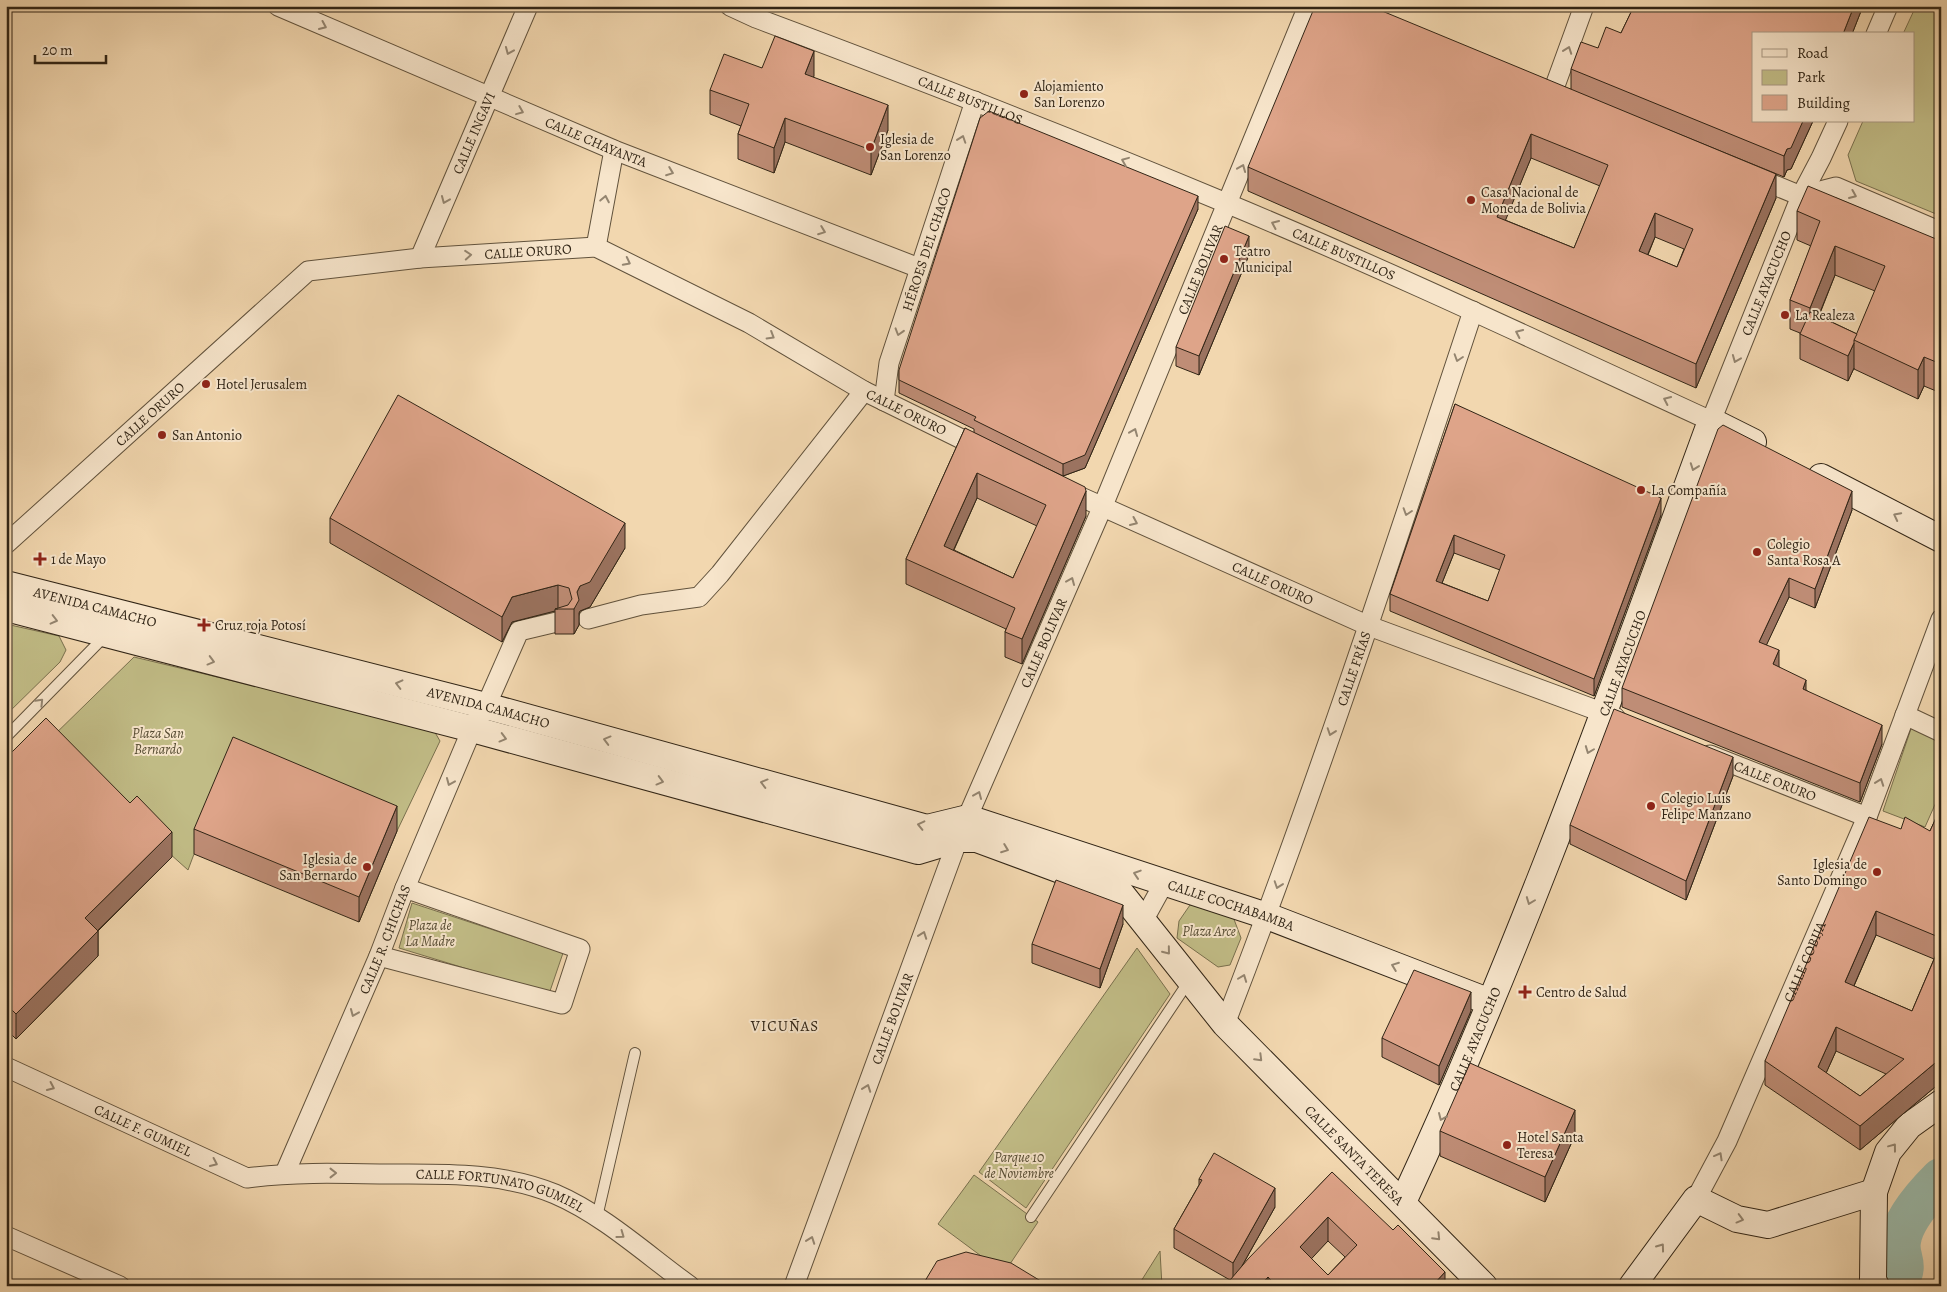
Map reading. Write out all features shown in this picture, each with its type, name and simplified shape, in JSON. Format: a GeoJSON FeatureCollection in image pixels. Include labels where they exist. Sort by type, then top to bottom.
{"type":"FeatureCollection","features":[{"type":"Feature","properties":{"kind":"main road","name":"CALLE BUSTILLOS"},"geometry":{"type":"LineString","coordinates":[[1711,421],[1773,452]]}},
{"type":"Feature","properties":{"kind":"main road","name":"CALLE AYACUCHO"},"geometry":{"type":"LineString","coordinates":[[1403,1202],[1443,1117],[1490,1002],[1604,712],[1711,421]]}},
{"type":"Feature","properties":{"kind":"main road"},"geometry":{"type":"LineString","coordinates":[[1800,466],[1941,539]]}},
{"type":"Feature","properties":{"kind":"main road","name":"AVENIDA CAMACHO"},"geometry":{"type":"LineString","coordinates":[[6,584],[486,706],[927,828],[963,829]]}},
{"type":"Feature","properties":{"kind":"main road","name":"AVENIDA CAMACHO"},"geometry":{"type":"LineString","coordinates":[[6,608],[472,729],[918,851],[963,829]]}},
{"type":"Feature","properties":{"kind":"main road"},"geometry":{"type":"LineString","coordinates":[[963,829],[977,839],[1120,892],[1225,1024]]}},
{"type":"Feature","properties":{"kind":"main road","name":"CALLE COCHABAMBA"},"geometry":{"type":"LineString","coordinates":[[963,829],[1164,883],[1267,916],[1490,1002]]}},
{"type":"Feature","properties":{"kind":"main road","name":"CALLE SANTA TERESA"},"geometry":{"type":"LineString","coordinates":[[1225,1024],[1484,1286]]}},
{"type":"Feature","properties":{"kind":"main road"},"geometry":{"type":"LineString","coordinates":[[1876,1286],[1873,1280],[1874,1192],[1888,1152],[1909,1126],[1941,1103]]}},
{"type":"Feature","properties":{"kind":"main road"},"geometry":{"type":"LineString","coordinates":[[1696,1199],[1736,1219],[1768,1225],[1874,1192]]}},
{"type":"Feature","properties":{"kind":"main road","name":"CALLE COBIJA"},"geometry":{"type":"LineString","coordinates":[[1632,1286],[1696,1199]]}},
{"type":"Feature","properties":{"kind":"street","name":"CALLE CHAYANTA"},"geometry":{"type":"LineString","coordinates":[[278,6],[614,150],[919,268]]}},
{"type":"Feature","properties":{"kind":"street","name":"CALLE INGAVI"},"geometry":{"type":"LineString","coordinates":[[420,258],[528,6]]}},
{"type":"Feature","properties":{"kind":"street","name":"CALLE BUSTILLOS"},"geometry":{"type":"LineString","coordinates":[[730,6],[756,18],[975,101],[1228,203],[1473,311],[1711,421]]}},
{"type":"Feature","properties":{"kind":"street","name":"CALLE BOLIVAR"},"geometry":{"type":"LineString","coordinates":[[794,1286],[963,829],[1102,508],[1308,6]]}},
{"type":"Feature","properties":{"kind":"street"},"geometry":{"type":"LineString","coordinates":[[1552,94],[1584,6]]}},
{"type":"Feature","properties":{"kind":"street"},"geometry":{"type":"LineString","coordinates":[[1877,32],[1888,6]]}},
{"type":"Feature","properties":{"kind":"street"},"geometry":{"type":"LineString","coordinates":[[1534,87],[1570,102]]}},
{"type":"Feature","properties":{"kind":"street","name":"HÉROES DEL CHACO"},"geometry":{"type":"LineString","coordinates":[[884,401],[889,363],[975,101]]}},
{"type":"Feature","properties":{"kind":"street","name":"CALLE AYACUCHO"},"geometry":{"type":"LineString","coordinates":[[1711,421],[1801,196],[1822,158],[1838,122]]}},
{"type":"Feature","properties":{"kind":"street"},"geometry":{"type":"LineString","coordinates":[[596,247],[614,150]]}},
{"type":"Feature","properties":{"kind":"street"},"geometry":{"type":"LineString","coordinates":[[1736,169],[1801,196],[1836,187],[1941,232]]}},
{"type":"Feature","properties":{"kind":"street","name":"CALLE ORURO"},"geometry":{"type":"LineString","coordinates":[[7,544],[308,271],[420,258],[596,247],[749,323],[864,391],[997,456]]}},
{"type":"Feature","properties":{"kind":"street","name":"CALLE FRÍAS"},"geometry":{"type":"LineString","coordinates":[[1225,1024],[1267,916],[1369,626],[1473,311]]}},
{"type":"Feature","properties":{"kind":"street"},"geometry":{"type":"LineString","coordinates":[[588,619],[641,605],[699,597],[720,574],[864,391]]}},
{"type":"Feature","properties":{"kind":"street","name":"CALLE ORURO"},"geometry":{"type":"LineString","coordinates":[[1050,482],[1102,508],[1369,626],[1631,723]]}},
{"type":"Feature","properties":{"kind":"street","name":"CALLE COBIJA"},"geometry":{"type":"LineString","coordinates":[[1696,1199],[1727,1141],[1867,817],[1941,619]]}},
{"type":"Feature","properties":{"kind":"street","name":"CALLE R. CHICHAS"},"geometry":{"type":"LineString","coordinates":[[285,1173],[379,956],[405,888],[472,729],[486,706],[520,631],[561,621]]}},
{"type":"Feature","properties":{"kind":"street"},"geometry":{"type":"LineString","coordinates":[[1905,715],[1941,732]]}},
{"type":"Feature","properties":{"kind":"street","name":"CALLE ORURO"},"geometry":{"type":"LineString","coordinates":[[1695,749],[1867,817]]}},
{"type":"Feature","properties":{"kind":"street"},"geometry":{"type":"LineString","coordinates":[[1143,921],[1164,883]]}},
{"type":"Feature","properties":{"kind":"street"},"geometry":{"type":"LineString","coordinates":[[379,956],[562,1004],[580,949],[405,888]]}},
{"type":"Feature","properties":{"kind":"street","name":"CALLE F. GUMIEL"},"geometry":{"type":"LineString","coordinates":[[6,1067],[247,1178],[285,1173]]}},
{"type":"Feature","properties":{"kind":"street","name":"CALLE FORTUNATO GUMIEL"},"geometry":{"type":"LineString","coordinates":[[285,1173],[466,1174],[531,1185],[557,1195],[597,1218],[690,1286]]}},
{"type":"Feature","properties":{"kind":"street"},"geometry":{"type":"LineString","coordinates":[[6,1236],[120,1286]]}},
{"type":"Feature","properties":{"kind":"lane"},"geometry":{"type":"LineString","coordinates":[[6,737],[107,634]]}},
{"type":"Feature","properties":{"kind":"lane"},"geometry":{"type":"LineString","coordinates":[[1031,1217],[1190,979]]}},
{"type":"Feature","properties":{"kind":"lane"},"geometry":{"type":"LineString","coordinates":[[597,1218],[635,1053]]}},
{"type":"Feature","properties":{"kind":"green space"},"geometry":{"type":"Polygon","coordinates":[[[1916,6],[1941,6],[1941,216],[1856,181],[1848,155],[1863,122],[1914,122],[1914,32],[1904,32],[1916,6]]]}},
{"type":"Feature","properties":{"kind":"green space"},"geometry":{"type":"Polygon","coordinates":[[[6,624],[59,636],[66,650],[60,662],[6,715],[6,624]]]}},
{"type":"Feature","properties":{"kind":"green space","name":"Plaza San Bernardo"},"geometry":{"type":"Polygon","coordinates":[[[134,657],[433,729],[440,741],[397,831],[319,799],[194,854],[188,870],[46,743],[134,657]]]}},
{"type":"Feature","properties":{"kind":"green space"},"geometry":{"type":"Polygon","coordinates":[[[1915,717],[1941,729],[1941,791],[1925,827],[1883,811],[1915,717]]]}},
{"type":"Feature","properties":{"kind":"green space","name":"Plaza Arce"},"geometry":{"type":"Polygon","coordinates":[[[1207,901],[1232,914],[1241,938],[1230,965],[1218,967],[1177,938],[1179,921],[1190,905],[1207,901]]]}},
{"type":"Feature","properties":{"kind":"green space","name":"Plaza de La Madre"},"geometry":{"type":"Polygon","coordinates":[[[412,903],[563,953],[549,994],[399,948],[412,903]]]}},
{"type":"Feature","properties":{"kind":"green space","name":"Parque 10 de Noviembre"},"geometry":{"type":"Polygon","coordinates":[[[1137,948],[1170,994],[1026,1208],[979,1172],[1137,948]]]}},
{"type":"Feature","properties":{"kind":"green space"},"geometry":{"type":"Polygon","coordinates":[[[974,1175],[1038,1222],[1004,1273],[938,1224],[974,1175]]]}},
{"type":"Feature","properties":{"kind":"green space"},"geometry":{"type":"Polygon","coordinates":[[[1160,1251],[1162,1286],[1138,1286],[1160,1251]]]}},
{"type":"Feature","properties":{"kind":"building","name":"Casa Nacional de Moneda de Bolivia"},"geometry":{"type":"Polygon","coordinates":[[[1315,6],[1370,6],[1776,174],[1696,364],[1248,167],[1315,6]],[[1531,134],[1497,217],[1574,248],[1608,165],[1531,134]],[[1655,213],[1639,251],[1677,267],[1693,229],[1655,213]]]}},
{"type":"Feature","properties":{"kind":"building"},"geometry":{"type":"Polygon","coordinates":[[[1634,6],[1854,6],[1844,32],[1752,32],[1752,122],[1803,122],[1791,148],[1787,149],[1784,156],[1571,69],[1581,42],[1598,48],[1606,27],[1621,33],[1634,6]]]}},
{"type":"Feature","properties":{"kind":"building"},"geometry":{"type":"Polygon","coordinates":[[[775,36],[814,51],[805,74],[888,105],[871,150],[785,118],[774,148],[738,134],[749,104],[710,90],[724,54],[762,68],[775,36]]]}},
{"type":"Feature","properties":{"kind":"building"},"geometry":{"type":"Polygon","coordinates":[[[989,111],[1198,196],[1085,455],[1063,464],[974,420],[976,417],[899,380],[899,370],[980,118],[989,111]]]}},
{"type":"Feature","properties":{"kind":"building"},"geometry":{"type":"Polygon","coordinates":[[[1808,186],[1941,241],[1941,364],[1924,357],[1918,370],[1854,340],[1885,266],[1835,246],[1810,308],[1790,300],[1820,221],[1797,211],[1808,186]]]}},
{"type":"Feature","properties":{"kind":"building"},"geometry":{"type":"Polygon","coordinates":[[[1225,226],[1249,236],[1199,356],[1176,347],[1225,226]]]}},
{"type":"Feature","properties":{"kind":"building"},"geometry":{"type":"Polygon","coordinates":[[[1810,312],[1857,334],[1848,356],[1800,334],[1810,312]]]}},
{"type":"Feature","properties":{"kind":"building"},"geometry":{"type":"Polygon","coordinates":[[[398,395],[625,523],[590,582],[580,586],[577,592],[579,600],[574,609],[555,609],[568,605],[572,599],[569,588],[558,585],[512,597],[502,617],[330,518],[398,395]]]}},
{"type":"Feature","properties":{"kind":"building"},"geometry":{"type":"Polygon","coordinates":[[[1455,404],[1661,498],[1594,679],[1390,594],[1455,404]],[[1454,535],[1436,581],[1488,601],[1505,555],[1454,535]]]}},
{"type":"Feature","properties":{"kind":"building"},"geometry":{"type":"Polygon","coordinates":[[[1723,425],[1852,491],[1815,589],[1789,578],[1759,642],[1779,650],[1773,664],[1806,680],[1803,689],[1882,725],[1860,783],[1622,688],[1718,429],[1723,425]]]}},
{"type":"Feature","properties":{"kind":"building"},"geometry":{"type":"Polygon","coordinates":[[[965,428],[1085,487],[1086,491],[1022,639],[1005,632],[1015,608],[906,559],[965,428]],[[977,473],[944,546],[1013,578],[1046,505],[977,473]]]}},
{"type":"Feature","properties":{"kind":"building","name":"Colegio Luis Felipe Manzano"},"geometry":{"type":"Polygon","coordinates":[[[1614,709],[1733,757],[1686,881],[1570,825],[1614,709]]]}},
{"type":"Feature","properties":{"kind":"building"},"geometry":{"type":"Polygon","coordinates":[[[46,718],[130,803],[137,796],[172,832],[85,918],[98,931],[16,1014],[6,1004],[6,758],[46,718]]]}},
{"type":"Feature","properties":{"kind":"building"},"geometry":{"type":"Polygon","coordinates":[[[233,737],[397,806],[359,897],[194,829],[233,737]]]}},
{"type":"Feature","properties":{"kind":"building"},"geometry":{"type":"Polygon","coordinates":[[[1941,807],[1941,938],[1876,911],[1845,982],[1912,1011],[1941,943],[1941,1058],[1860,1126],[1765,1061],[1869,817],[1901,829],[1905,817],[1930,831],[1941,807]],[[1836,1027],[1818,1067],[1860,1096],[1904,1059],[1836,1027]]]}},
{"type":"Feature","properties":{"kind":"building"},"geometry":{"type":"Polygon","coordinates":[[[1056,880],[1123,905],[1100,969],[1032,944],[1056,880]]]}},
{"type":"Feature","properties":{"kind":"building"},"geometry":{"type":"Polygon","coordinates":[[[1414,970],[1471,992],[1439,1066],[1382,1038],[1414,970]]]}},
{"type":"Feature","properties":{"kind":"building","name":"Hotel Santa Teresa"},"geometry":{"type":"Polygon","coordinates":[[[1470,1063],[1575,1110],[1545,1177],[1440,1131],[1470,1063]]]}},
{"type":"Feature","properties":{"kind":"building"},"geometry":{"type":"Polygon","coordinates":[[[1214,1153],[1275,1188],[1233,1263],[1174,1229],[1202,1180],[1199,1179],[1214,1153]]]}},
{"type":"Feature","properties":{"kind":"building"},"geometry":{"type":"Polygon","coordinates":[[[1332,1172],[1393,1230],[1398,1225],[1445,1272],[1432,1286],[1276,1286],[1268,1277],[1260,1286],[1225,1286],[1248,1259],[1332,1172]],[[1328,1217],[1300,1247],[1328,1275],[1357,1245],[1328,1217]]]}},
{"type":"Feature","properties":{"kind":"building"},"geometry":{"type":"Polygon","coordinates":[[[966,1252],[1011,1263],[1046,1286],[922,1286],[937,1261],[966,1252]]]}},
{"type":"Feature","properties":{"kind":"waterway"},"geometry":{"type":"LineString","coordinates":[[1898,1282],[1903,1270],[1900,1252],[1902,1233],[1916,1207],[1941,1179]]}},
{"type":"Feature","properties":{"kind":"place","name":"Alojamiento San Lorenzo"},"geometry":{"type":"Point","coordinates":[1024,94]}},
{"type":"Feature","properties":{"kind":"place","name":"Iglesia de San Lorenzo"},"geometry":{"type":"Point","coordinates":[870,147]}},
{"type":"Feature","properties":{"kind":"place","name":"Casa Nacional de Moneda de Bolivia"},"geometry":{"type":"Point","coordinates":[1471,200]}},
{"type":"Feature","properties":{"kind":"place","name":"Teatro Municipal"},"geometry":{"type":"Point","coordinates":[1224,259]}},
{"type":"Feature","properties":{"kind":"place","name":"La Realeza"},"geometry":{"type":"Point","coordinates":[1785,315]}},
{"type":"Feature","properties":{"kind":"place","name":"Hotel Jerusalem"},"geometry":{"type":"Point","coordinates":[206,384]}},
{"type":"Feature","properties":{"kind":"place","name":"San Antonio"},"geometry":{"type":"Point","coordinates":[162,435]}},
{"type":"Feature","properties":{"kind":"place","name":"La Compañía"},"geometry":{"type":"Point","coordinates":[1641,490]}},
{"type":"Feature","properties":{"kind":"place","name":"Colegio Santa Rosa A"},"geometry":{"type":"Point","coordinates":[1757,552]}},
{"type":"Feature","properties":{"kind":"place","name":"1 de Mayo"},"geometry":{"type":"Point","coordinates":[40,559]}},
{"type":"Feature","properties":{"kind":"place","name":"Cruz roja Potosí"},"geometry":{"type":"Point","coordinates":[204,625]}},
{"type":"Feature","properties":{"kind":"place","name":"Colegio Luis Felipe Manzano"},"geometry":{"type":"Point","coordinates":[1651,806]}},
{"type":"Feature","properties":{"kind":"place","name":"Iglesia de San Bernardo"},"geometry":{"type":"Point","coordinates":[367,867]}},
{"type":"Feature","properties":{"kind":"place","name":"Iglesia de Santo Domingo"},"geometry":{"type":"Point","coordinates":[1877,872]}},
{"type":"Feature","properties":{"kind":"place","name":"Centro de Salud"},"geometry":{"type":"Point","coordinates":[1525,992]}},
{"type":"Feature","properties":{"kind":"place","name":"Hotel Santa Teresa"},"geometry":{"type":"Point","coordinates":[1507,1145]}},
{"type":"Feature","properties":{"kind":"district","name":"VICUÑAS"},"geometry":{"type":"Point","coordinates":[785,1026]}}]}
